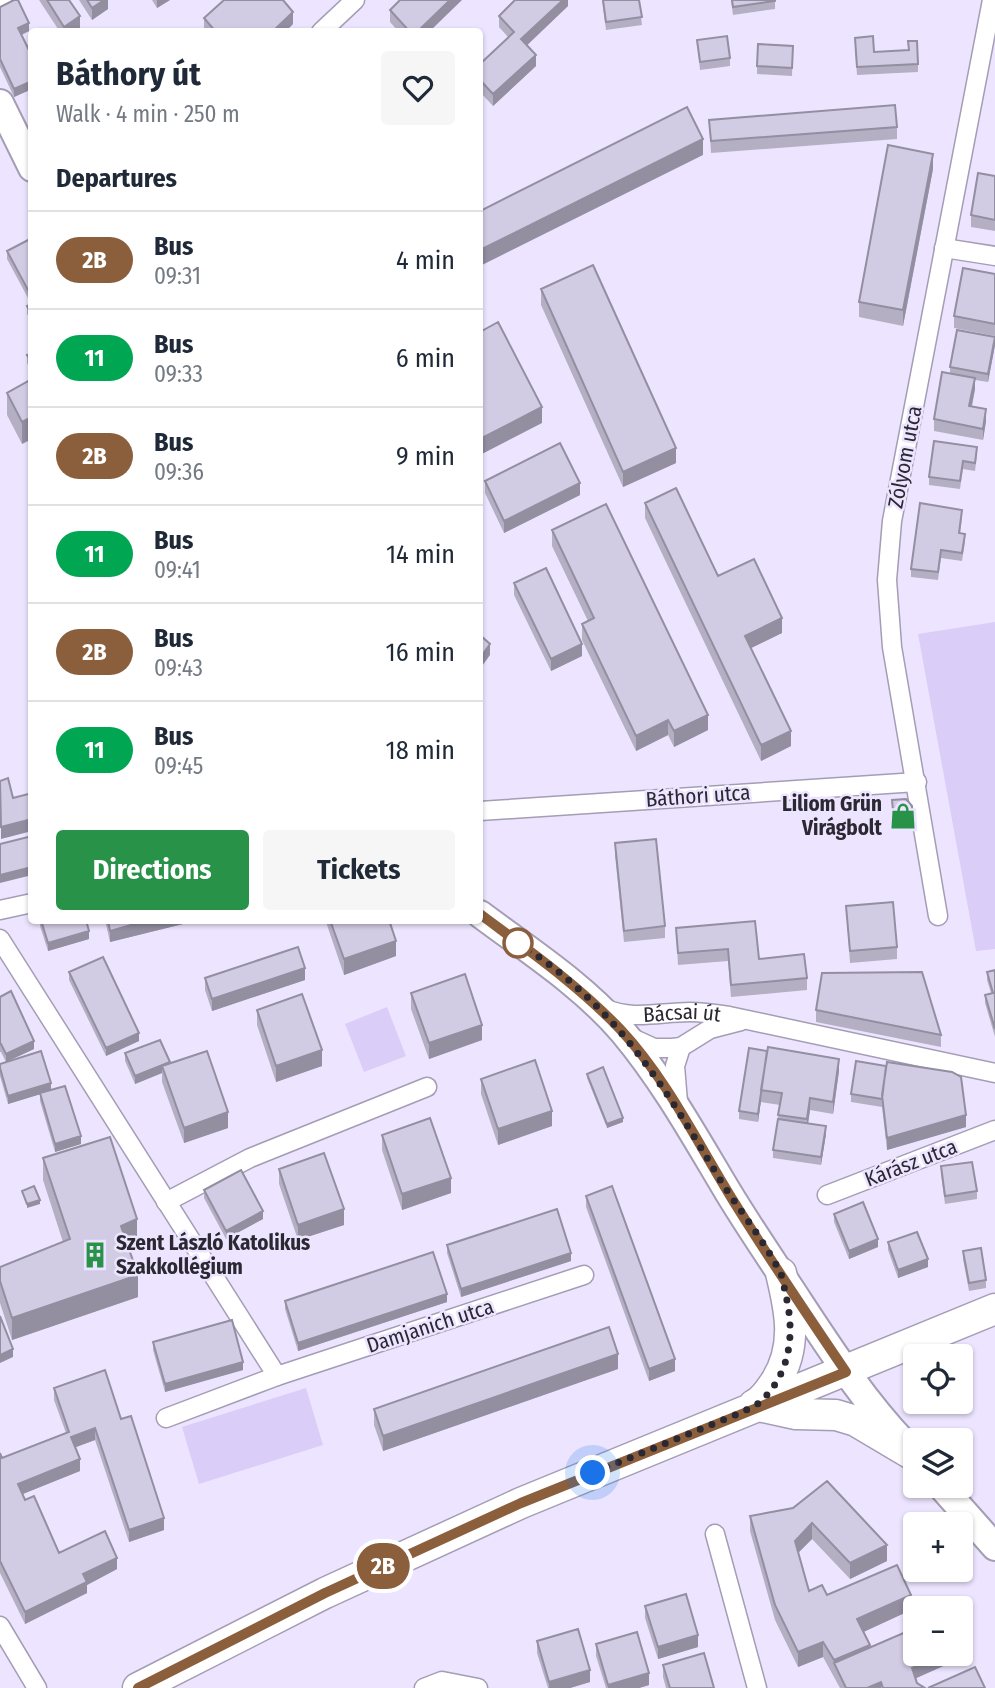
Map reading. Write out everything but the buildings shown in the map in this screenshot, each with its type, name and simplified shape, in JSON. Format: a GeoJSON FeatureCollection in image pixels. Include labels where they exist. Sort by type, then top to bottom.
{"type":"FeatureCollection","features":[{"type":"Feature","properties":{"kind":"main road"},"geometry":{"type":"LineString","coordinates":[[749,1410],[760,1402],[780,1375],[786,1360],[791,1331],[790,1312],[780,1273]]}},
{"type":"Feature","properties":{"kind":"main road"},"geometry":{"type":"LineString","coordinates":[[148,1682],[325,1593],[521,1503],[995,1309]]}},
{"type":"Feature","properties":{"kind":"main road"},"geometry":{"type":"LineString","coordinates":[[749,1410],[836,1415],[856,1421],[903,1449]]}},
{"type":"Feature","properties":{"kind":"street"},"geometry":{"type":"LineString","coordinates":[[325,28],[355,0]]}},
{"type":"Feature","properties":{"kind":"street","name":"Zólyom utca"},"geometry":{"type":"LineString","coordinates":[[938,916],[892,647],[887,580],[892,521],[992,0]]}},
{"type":"Feature","properties":{"kind":"street"},"geometry":{"type":"LineString","coordinates":[[0,103],[28,160]]}},
{"type":"Feature","properties":{"kind":"street"},"geometry":{"type":"LineString","coordinates":[[944,248],[995,256]]}},
{"type":"Feature","properties":{"kind":"street","name":"Báthori utca"},"geometry":{"type":"LineString","coordinates":[[483,811],[917,782]]}},
{"type":"Feature","properties":{"kind":"street"},"geometry":{"type":"LineString","coordinates":[[0,910],[28,904]]}},
{"type":"Feature","properties":{"kind":"street","name":"Bácsai út"},"geometry":{"type":"LineString","coordinates":[[483,916],[596,1004],[623,1015],[699,1012],[750,1020],[995,1073]]}},
{"type":"Feature","properties":{"kind":"street"},"geometry":{"type":"LineString","coordinates":[[0,939],[277,1377]]}},
{"type":"Feature","properties":{"kind":"street"},"geometry":{"type":"LineString","coordinates":[[596,1004],[622,1031],[657,1077],[780,1273],[846,1372],[866,1401],[903,1443]]}},
{"type":"Feature","properties":{"kind":"street","name":"Bácsai út"},"geometry":{"type":"LineString","coordinates":[[622,1031],[654,1048],[681,1047],[710,1029],[750,1020]]}},
{"type":"Feature","properties":{"kind":"street","name":"Bácsai út"},"geometry":{"type":"LineString","coordinates":[[680,1112],[675,1076],[681,1047]]}},
{"type":"Feature","properties":{"kind":"street"},"geometry":{"type":"LineString","coordinates":[[166,1202],[250,1158],[427,1087]]}},
{"type":"Feature","properties":{"kind":"street","name":"Kárász utca"},"geometry":{"type":"LineString","coordinates":[[827,1195],[995,1130]]}},
{"type":"Feature","properties":{"kind":"street","name":"Damjanich utca"},"geometry":{"type":"LineString","coordinates":[[166,1418],[277,1377],[584,1275]]}},
{"type":"Feature","properties":{"kind":"street"},"geometry":{"type":"LineString","coordinates":[[952,1498],[995,1547]]}},
{"type":"Feature","properties":{"kind":"street"},"geometry":{"type":"LineString","coordinates":[[715,1534],[757,1688]]}},
{"type":"Feature","properties":{"kind":"street"},"geometry":{"type":"LineString","coordinates":[[0,1626],[32,1686]]}},
{"type":"Feature","properties":{"kind":"street"},"geometry":{"type":"LineString","coordinates":[[424,1688],[442,1681],[478,1688]]}},
{"type":"Feature","properties":{"kind":"shaded area"},"geometry":{"type":"Polygon","coordinates":[[[995,622],[995,949],[976,951],[918,634],[995,622]]]}},
{"type":"Feature","properties":{"kind":"shaded area"},"geometry":{"type":"Polygon","coordinates":[[[387,1007],[406,1056],[364,1072],[345,1024],[387,1007]]]}},
{"type":"Feature","properties":{"kind":"shaded area"},"geometry":{"type":"Polygon","coordinates":[[[306,1388],[323,1445],[199,1484],[182,1427],[306,1388]]]}},
{"type":"Feature","properties":{"kind":"bus line","name":"2B"},"geometry":{"type":"LineString","coordinates":[[138,1688],[325,1593],[521,1503],[846,1372],[736,1204],[668,1093],[622,1031],[596,1004],[483,916]]}},
{"type":"Feature","properties":{"kind":"place","name":"Liliom Grün Virágbolt"},"geometry":{"type":"Point","coordinates":[903,816]}},
{"type":"Feature","properties":{"kind":"place","name":"Szent László Katolikus Szakkollégium"},"geometry":{"type":"Point","coordinates":[95,1255]}},
{"type":"Feature","properties":{"kind":"route"},"geometry":{"type":"LineString","coordinates":[[518,943],[596,1004],[622,1031],[657,1077],[780,1273],[790,1312],[790,1347],[786,1360],[780,1375],[760,1402],[738,1414],[593,1473]]}}]}
